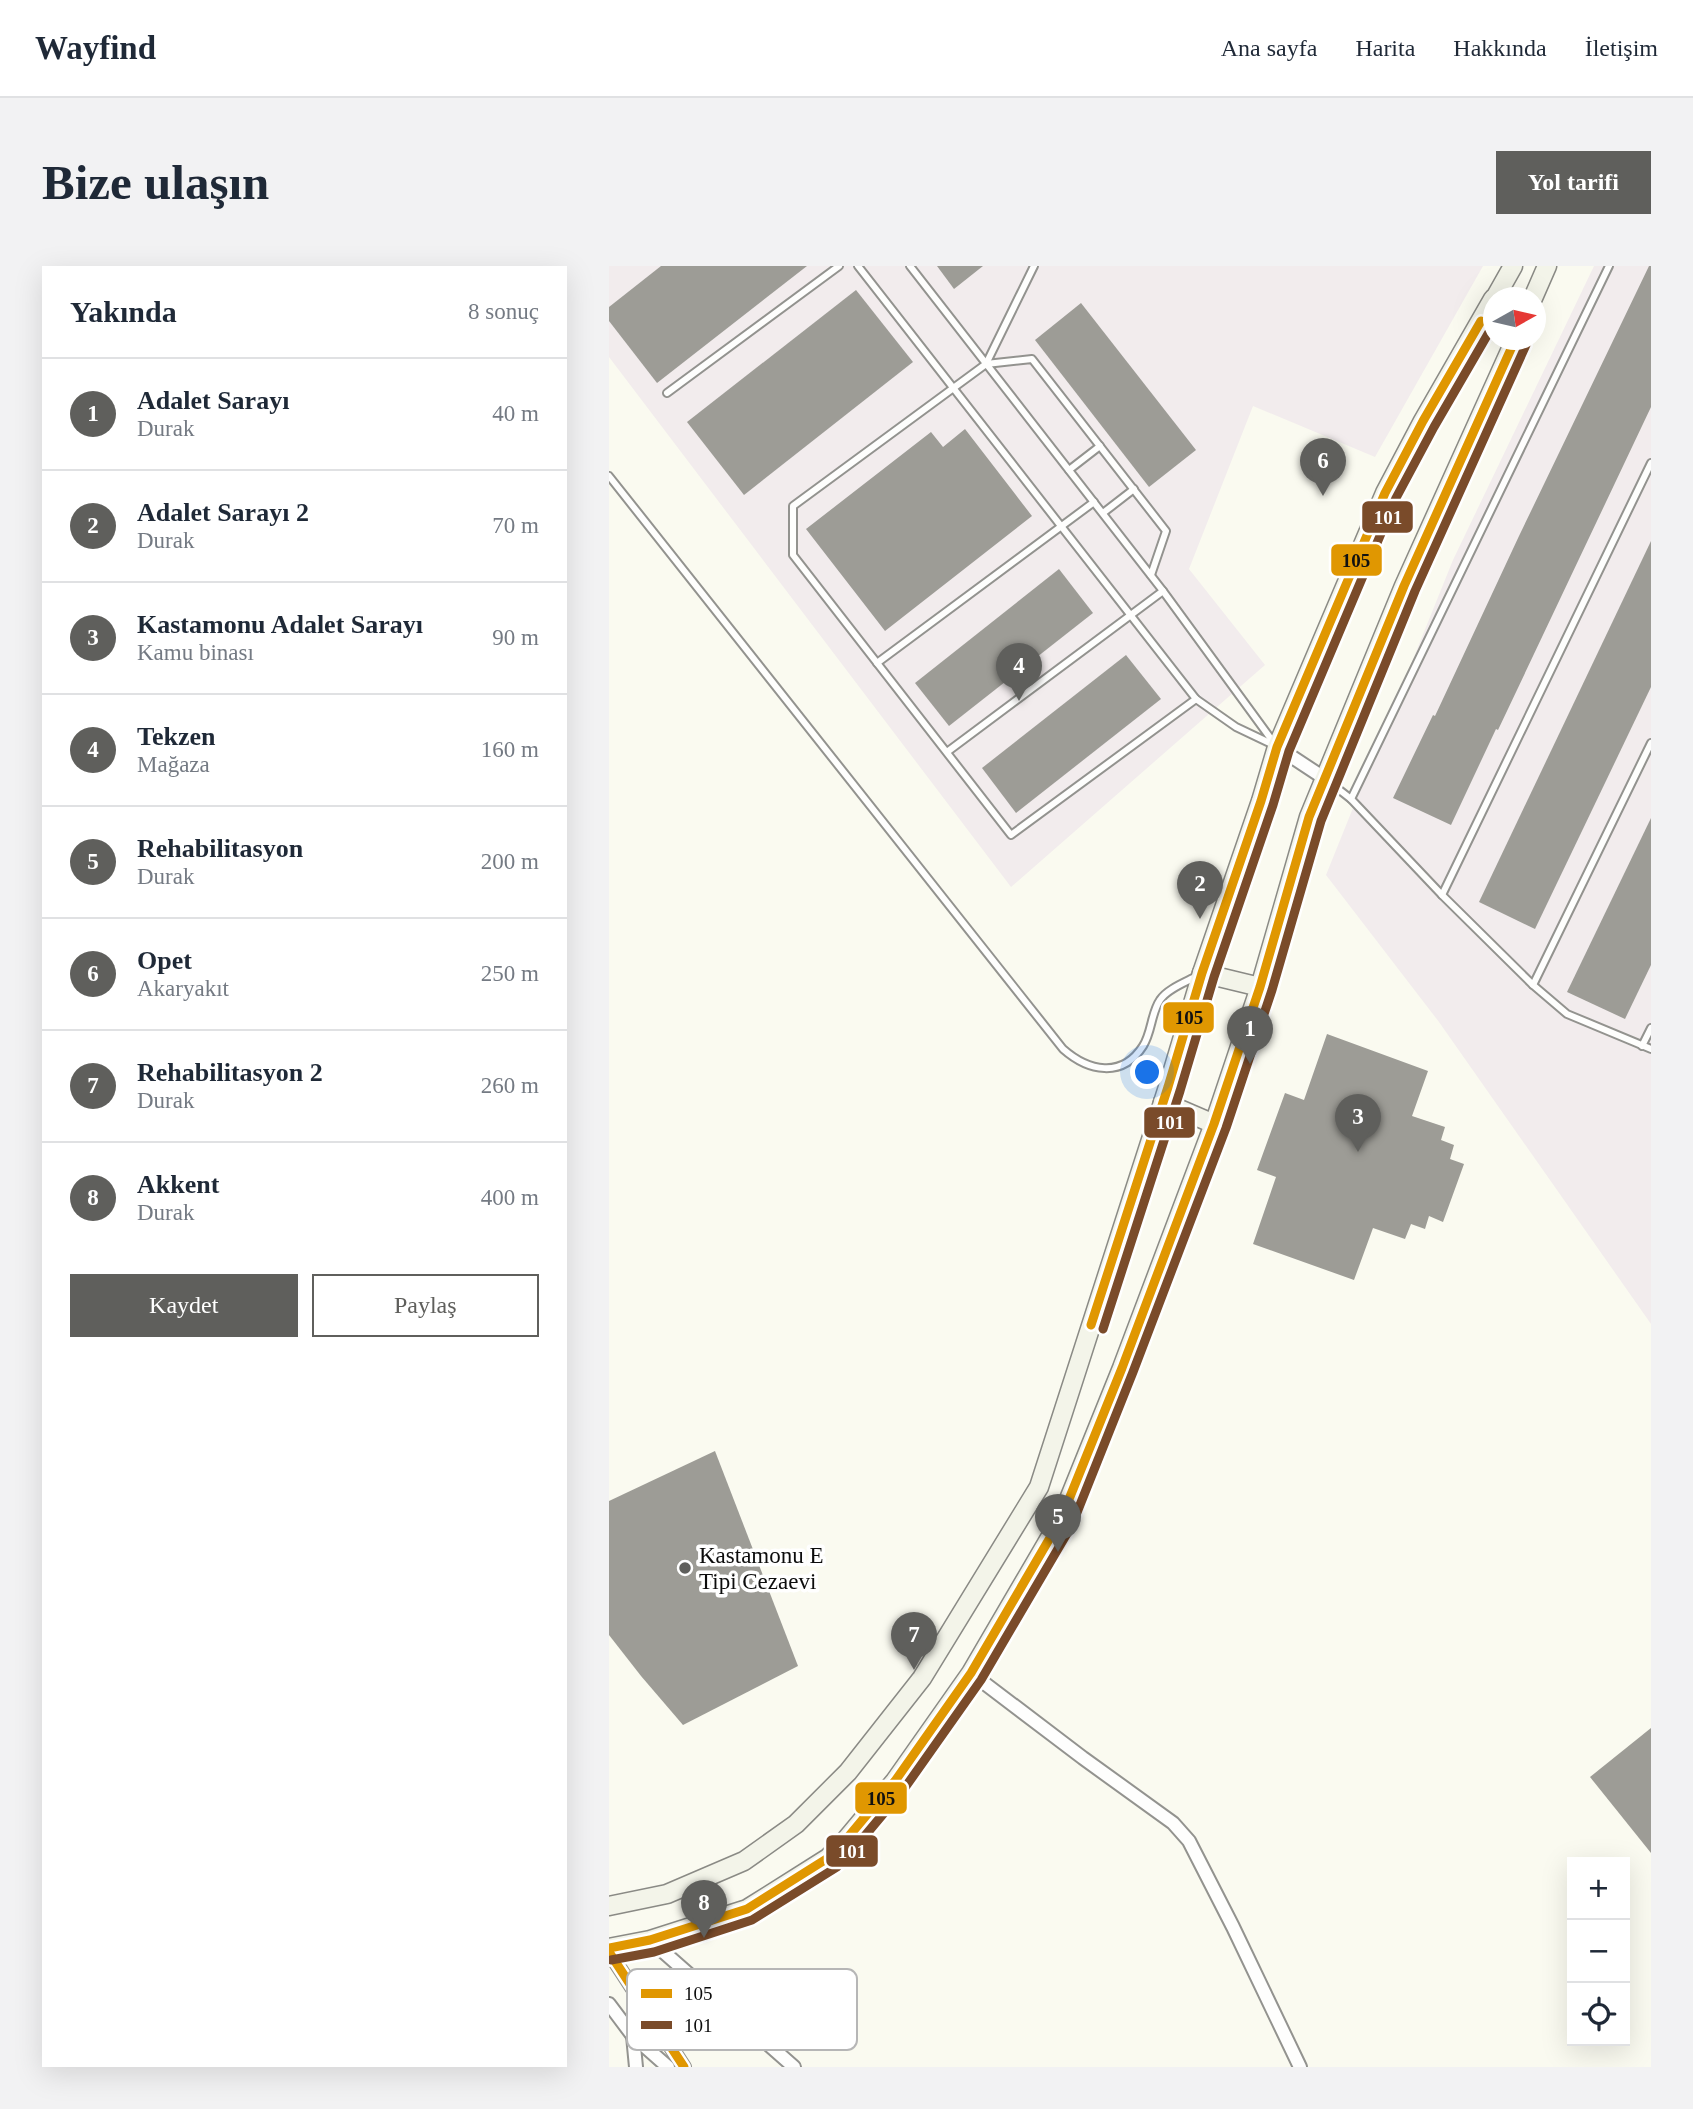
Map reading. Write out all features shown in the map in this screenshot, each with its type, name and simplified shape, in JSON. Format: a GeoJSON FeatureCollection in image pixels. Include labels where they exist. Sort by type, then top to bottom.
{"type":"FeatureCollection","features":[{"type":"Feature","properties":{"kind":"main road"},"geometry":{"type":"LineString","coordinates":[[1501,287],[1513,266]]}},
{"type":"Feature","properties":{"kind":"main road"},"geometry":{"type":"LineString","coordinates":[[1538,287],[1547,266]]}},
{"type":"Feature","properties":{"kind":"main road"},"geometry":{"type":"LineString","coordinates":[[609,1906],[667,1894],[744,1861],[796,1824],[848,1772],[922,1678],[1039,1487],[1202,973],[1277,747],[1385,493],[1483,317]]}},
{"type":"Feature","properties":{"kind":"main road"},"geometry":{"type":"LineString","coordinates":[[609,1950],[747,1909],[828,1858],[895,1781],[971,1673],[1061,1520],[1122,1368],[1214,1124],[1260,987],[1309,817],[1404,586],[1510,350]]}},
{"type":"Feature","properties":{"kind":"main road"},"geometry":{"type":"LineString","coordinates":[[1202,973],[1260,987]]}},
{"type":"Feature","properties":{"kind":"main road"},"geometry":{"type":"LineString","coordinates":[[1163,1102],[1214,1124]]}},
{"type":"Feature","properties":{"kind":"street"},"geometry":{"type":"LineString","coordinates":[[1277,747],[1324,778]]}},
{"type":"Feature","properties":{"kind":"street"},"geometry":{"type":"LineString","coordinates":[[971,1673],[1173,1823],[1189,1841],[1300,2067]]}},
{"type":"Feature","properties":{"kind":"street"},"geometry":{"type":"LineString","coordinates":[[650,1940],[683,1969]]}},
{"type":"Feature","properties":{"kind":"street"},"geometry":{"type":"LineString","coordinates":[[609,1950],[627,1978]]}},
{"type":"Feature","properties":{"kind":"street"},"geometry":{"type":"LineString","coordinates":[[609,2004],[627,2028]]}},
{"type":"Feature","properties":{"kind":"street"},"geometry":{"type":"LineString","coordinates":[[649,2050],[668,2067]]}},
{"type":"Feature","properties":{"kind":"street"},"geometry":{"type":"LineString","coordinates":[[673,2050],[684,2067]]}},
{"type":"Feature","properties":{"kind":"street"},"geometry":{"type":"LineString","coordinates":[[775,2050],[794,2067]]}},
{"type":"Feature","properties":{"kind":"lane"},"geometry":{"type":"LineString","coordinates":[[667,393],[839,266]]}},
{"type":"Feature","properties":{"kind":"lane"},"geometry":{"type":"LineString","coordinates":[[858,266],[1196,699],[1236,727],[1277,747]]}},
{"type":"Feature","properties":{"kind":"lane"},"geometry":{"type":"LineString","coordinates":[[910,266],[1151,575],[1277,747]]}},
{"type":"Feature","properties":{"kind":"lane"},"geometry":{"type":"LineString","coordinates":[[1034,266],[986,364],[793,506],[793,555],[1011,835],[1196,699]]}},
{"type":"Feature","properties":{"kind":"lane"},"geometry":{"type":"LineString","coordinates":[[1351,799],[1609,266]]}},
{"type":"Feature","properties":{"kind":"lane"},"geometry":{"type":"LineString","coordinates":[[986,364],[1032,359],[1134,489],[1166,531],[1151,575]]}},
{"type":"Feature","properties":{"kind":"lane"},"geometry":{"type":"LineString","coordinates":[[1069,470],[1100,446]]}},
{"type":"Feature","properties":{"kind":"lane"},"geometry":{"type":"LineString","coordinates":[[1442,895],[1651,463]]}},
{"type":"Feature","properties":{"kind":"lane"},"geometry":{"type":"LineString","coordinates":[[609,476],[1063,1049],[1073,1058],[1098,1068],[1110,1069],[1123,1065],[1143,1046],[1160,1000],[1166,993],[1202,973]]}},
{"type":"Feature","properties":{"kind":"lane"},"geometry":{"type":"LineString","coordinates":[[1103,513],[1134,489]]}},
{"type":"Feature","properties":{"kind":"lane"},"geometry":{"type":"LineString","coordinates":[[877,663],[1094,502]]}},
{"type":"Feature","properties":{"kind":"lane"},"geometry":{"type":"LineString","coordinates":[[947,752],[1163,591]]}},
{"type":"Feature","properties":{"kind":"lane"},"geometry":{"type":"LineString","coordinates":[[1533,985],[1651,743]]}},
{"type":"Feature","properties":{"kind":"lane"},"geometry":{"type":"LineString","coordinates":[[1324,778],[1351,799],[1442,895],[1533,985],[1567,1014],[1651,1049]]}},
{"type":"Feature","properties":{"kind":"lane"},"geometry":{"type":"LineString","coordinates":[[1643,1046],[1651,1028]]}},
{"type":"Feature","properties":{"kind":"shaded area"},"geometry":{"type":"Polygon","coordinates":[[[609,266],[1483,266],[1375,457],[1253,406],[1189,569],[1265,665],[1011,887],[609,357],[609,266]]]}},
{"type":"Feature","properties":{"kind":"shaded area"},"geometry":{"type":"Polygon","coordinates":[[[1594,266],[1651,266],[1651,1324],[1439,1022],[1326,875],[1453,560],[1594,266]]]}},
{"type":"Feature","properties":{"kind":"building"},"geometry":{"type":"Polygon","coordinates":[[[661,266],[807,266],[657,383],[609,321],[609,307],[661,266]]]}},
{"type":"Feature","properties":{"kind":"building"},"geometry":{"type":"Polygon","coordinates":[[[937,266],[983,266],[954,289],[937,266]]]}},
{"type":"Feature","properties":{"kind":"building"},"geometry":{"type":"Polygon","coordinates":[[[1649,266],[1651,407],[1451,825],[1393,798],[1433,715],[1435,716],[1649,266]]]}},
{"type":"Feature","properties":{"kind":"building"},"geometry":{"type":"Polygon","coordinates":[[[856,290],[913,362],[744,495],[687,422],[856,290]]]}},
{"type":"Feature","properties":{"kind":"building"},"geometry":{"type":"Polygon","coordinates":[[[1081,303],[1196,450],[1149,487],[1035,340],[1081,303]]]}},
{"type":"Feature","properties":{"kind":"building"},"geometry":{"type":"Polygon","coordinates":[[[965,429],[1032,516],[885,631],[806,529],[931,432],[943,447],[965,429]]]}},
{"type":"Feature","properties":{"kind":"building"},"geometry":{"type":"Polygon","coordinates":[[[1651,541],[1651,687],[1535,929],[1479,902],[1651,541]]]}},
{"type":"Feature","properties":{"kind":"building"},"geometry":{"type":"Polygon","coordinates":[[[1059,569],[1093,613],[949,726],[915,683],[1059,569]]]}},
{"type":"Feature","properties":{"kind":"building"},"geometry":{"type":"Polygon","coordinates":[[[1126,655],[1161,699],[1016,813],[982,768],[1126,655]]]}},
{"type":"Feature","properties":{"kind":"building"},"geometry":{"type":"Polygon","coordinates":[[[1651,818],[1651,965],[1625,1019],[1567,992],[1651,818]]]}},
{"type":"Feature","properties":{"kind":"building"},"geometry":{"type":"Polygon","coordinates":[[[1327,1034],[1428,1071],[1412,1116],[1445,1127],[1441,1140],[1454,1145],[1450,1159],[1464,1164],[1443,1222],[1429,1216],[1425,1229],[1411,1224],[1405,1239],[1373,1228],[1354,1280],[1253,1244],[1276,1177],[1257,1170],[1285,1093],[1304,1100],[1327,1034]]]}},
{"type":"Feature","properties":{"kind":"building","name":"Kastamonu E Tipi Cezaevi"},"geometry":{"type":"Polygon","coordinates":[[[715,1451],[798,1666],[683,1725],[609,1635],[609,1501],[715,1451]]]}},
{"type":"Feature","properties":{"kind":"building"},"geometry":{"type":"Polygon","coordinates":[[[1651,1728],[1651,1853],[1590,1777],[1651,1728]]]}},
{"type":"Feature","properties":{"kind":"transit line","name":"105"},"geometry":{"type":"LineString","coordinates":[[1091,1325],[1202,973],[1277,747],[1385,493],[1481,321]]}},
{"type":"Feature","properties":{"kind":"transit line","name":"101"},"geometry":{"type":"LineString","coordinates":[[1103,1329],[1214,977],[1289,751],[1396,498],[1483,343]]}},
{"type":"Feature","properties":{"kind":"transit line","name":"105"},"geometry":{"type":"LineString","coordinates":[[609,1948],[650,1940],[747,1909],[828,1858],[895,1781],[971,1673],[1061,1519],[1122,1368],[1214,1124],[1260,987],[1309,817],[1404,586],[1510,350]]}},
{"type":"Feature","properties":{"kind":"transit line","name":"101"},"geometry":{"type":"LineString","coordinates":[[611,1960],[654,1952],[752,1920],[837,1867],[904,1789],[981,1680],[1072,1525],[1226,1128],[1272,990],[1321,821],[1415,591],[1524,350]]}},
{"type":"Feature","properties":{"kind":"transit line","name":"105"},"geometry":{"type":"LineString","coordinates":[[609,1952],[627,1980]]}},
{"type":"Feature","properties":{"kind":"transit line","name":"105"},"geometry":{"type":"LineString","coordinates":[[673,2050],[684,2067]]}},
{"type":"Feature","properties":{"kind":"place","name":"Opet"},"geometry":{"type":"Point","coordinates":[1323,496]}},
{"type":"Feature","properties":{"kind":"place","name":"Tekzen"},"geometry":{"type":"Point","coordinates":[1019,701]}},
{"type":"Feature","properties":{"kind":"place","name":"Adalet Sarayı 2"},"geometry":{"type":"Point","coordinates":[1200,919]}},
{"type":"Feature","properties":{"kind":"place","name":"Adalet Sarayı"},"geometry":{"type":"Point","coordinates":[1250,1064]}},
{"type":"Feature","properties":{"kind":"place","name":"Kastamonu Adalet Sarayı"},"geometry":{"type":"Point","coordinates":[1358,1152]}},
{"type":"Feature","properties":{"kind":"place","name":"Rehabilitasyon"},"geometry":{"type":"Point","coordinates":[1058,1552]}},
{"type":"Feature","properties":{"kind":"place","name":"Kastamonu E Tipi Cezaevi"},"geometry":{"type":"Point","coordinates":[685,1568]}},
{"type":"Feature","properties":{"kind":"place","name":"Rehabilitasyon 2"},"geometry":{"type":"Point","coordinates":[914,1670]}},
{"type":"Feature","properties":{"kind":"place","name":"Akkent"},"geometry":{"type":"Point","coordinates":[704,1938]}}]}
